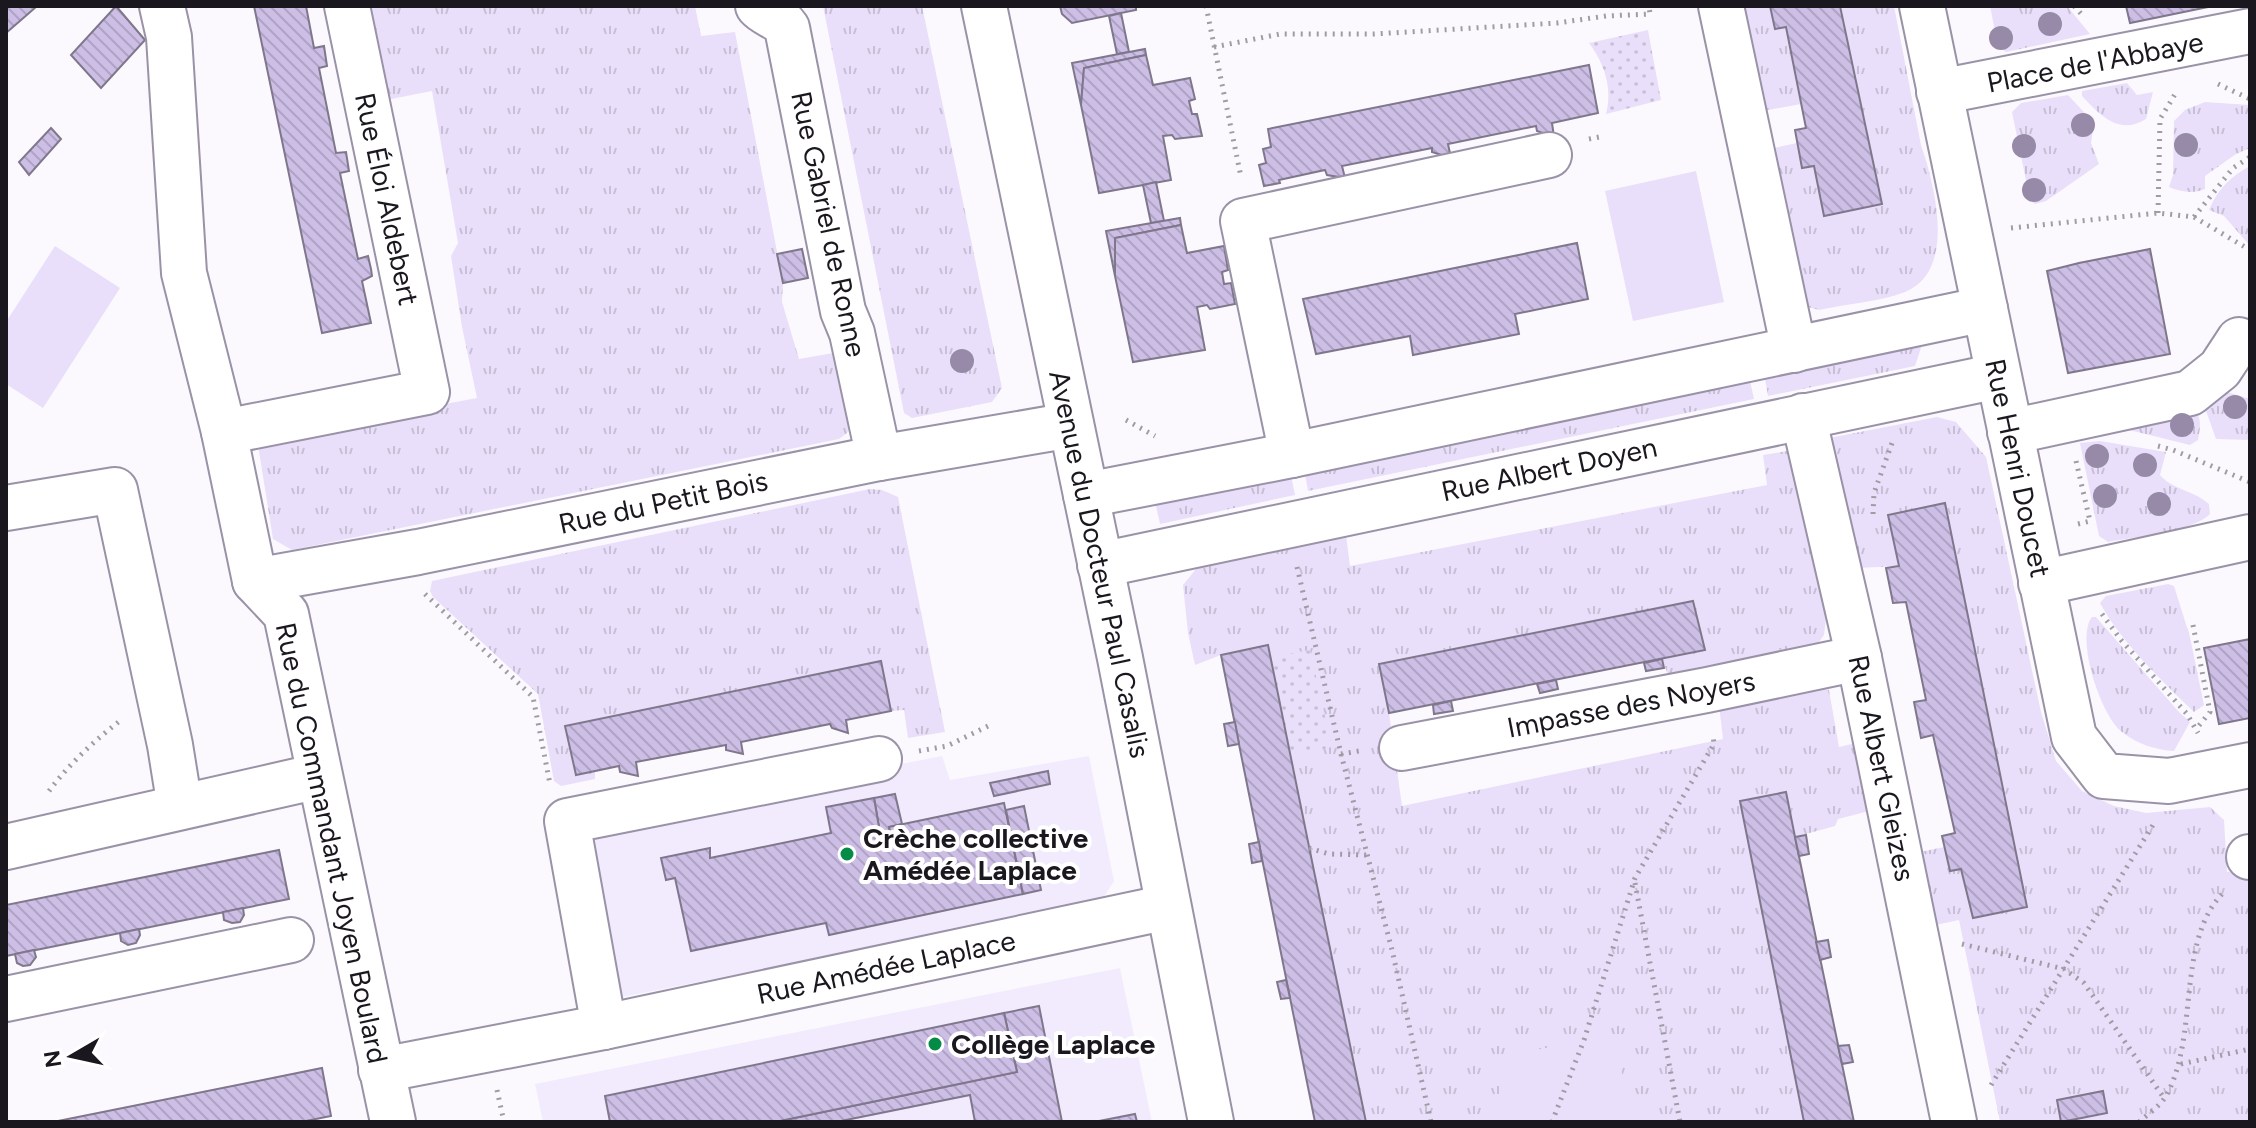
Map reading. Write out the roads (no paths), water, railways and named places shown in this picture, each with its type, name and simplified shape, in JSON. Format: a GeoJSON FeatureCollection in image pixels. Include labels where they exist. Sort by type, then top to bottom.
{"type":"FeatureCollection","features":[{"type":"Feature","properties":{"kind":"street"},"geometry":{"type":"LineString","coordinates":[[162,6],[169,37],[184,273],[224,432],[255,581]]}},
{"type":"Feature","properties":{"kind":"street","name":"Rue Éloi Aldebert"},"geometry":{"type":"LineString","coordinates":[[224,432],[427,392],[347,6]]}},
{"type":"Feature","properties":{"kind":"street","name":"Rue Gabriel de Ronne"},"geometry":{"type":"LineString","coordinates":[[758,6],[781,19],[787,28],[843,311],[852,333],[879,458]]}},
{"type":"Feature","properties":{"kind":"street","name":"Avenue du Docteur Paul Casalis"},"geometry":{"type":"LineString","coordinates":[[984,6],[1086,495],[1211,1122]]}},
{"type":"Feature","properties":{"kind":"street"},"geometry":{"type":"LineString","coordinates":[[1721,6],[1794,350]]}},
{"type":"Feature","properties":{"kind":"street","name":"Rue Henri Doucet"},"geometry":{"type":"LineString","coordinates":[[1922,6],[2074,737],[2104,776],[2169,781],[2250,765]]}},
{"type":"Feature","properties":{"kind":"street","name":"Place de l'Abbaye"},"geometry":{"type":"LineString","coordinates":[[1939,92],[2250,31]]}},
{"type":"Feature","properties":{"kind":"street"},"geometry":{"type":"LineString","coordinates":[[1292,455],[1243,221],[1568,147]]}},
{"type":"Feature","properties":{"kind":"street"},"geometry":{"type":"LineString","coordinates":[[1086,495],[1292,455],[1985,309]]}},
{"type":"Feature","properties":{"kind":"street"},"geometry":{"type":"LineString","coordinates":[[2010,432],[2190,393],[2220,369],[2239,340]]}},
{"type":"Feature","properties":{"kind":"street","name":"Rue Albert Doyen"},"geometry":{"type":"LineString","coordinates":[[1100,565],[1998,376]]}},
{"type":"Feature","properties":{"kind":"street","name":"Rue Albert Gleizes"},"geometry":{"type":"LineString","coordinates":[[1803,416],[1859,658],[1917,933],[1969,1109]]}},
{"type":"Feature","properties":{"kind":"street","name":"Rue du Petit Bois"},"geometry":{"type":"LineString","coordinates":[[255,581],[418,552],[879,458],[1071,425]]}},
{"type":"Feature","properties":{"kind":"street"},"geometry":{"type":"LineString","coordinates":[[6,508],[115,490],[160,695],[180,807]]}},
{"type":"Feature","properties":{"kind":"street"},"geometry":{"type":"LineString","coordinates":[[2041,583],[2250,537]]}},
{"type":"Feature","properties":{"kind":"street","name":"Rue du Commandant Joyen Boulard"},"geometry":{"type":"LineString","coordinates":[[255,581],[286,614],[393,1122]]}},
{"type":"Feature","properties":{"kind":"street","name":"Impasse des Noyers"},"geometry":{"type":"LineString","coordinates":[[1402,748],[1859,658]]}},
{"type":"Feature","properties":{"kind":"street"},"geometry":{"type":"LineString","coordinates":[[604,1027],[567,821],[879,759]]}},
{"type":"Feature","properties":{"kind":"street"},"geometry":{"type":"LineString","coordinates":[[6,847],[319,776]]}},
{"type":"Feature","properties":{"kind":"street","name":"Rue Amédée Laplace"},"geometry":{"type":"LineString","coordinates":[[381,1070],[604,1027],[1168,907]]}},
{"type":"Feature","properties":{"kind":"street"},"geometry":{"type":"LineString","coordinates":[[6,999],[291,940]]}},
{"type":"Feature","properties":{"kind":"place","name":"Crèche collective Amédée Laplace"},"geometry":{"type":"Point","coordinates":[847,854]}},
{"type":"Feature","properties":{"kind":"place","name":"Collège Laplace"},"geometry":{"type":"Point","coordinates":[935,1044]}}]}
